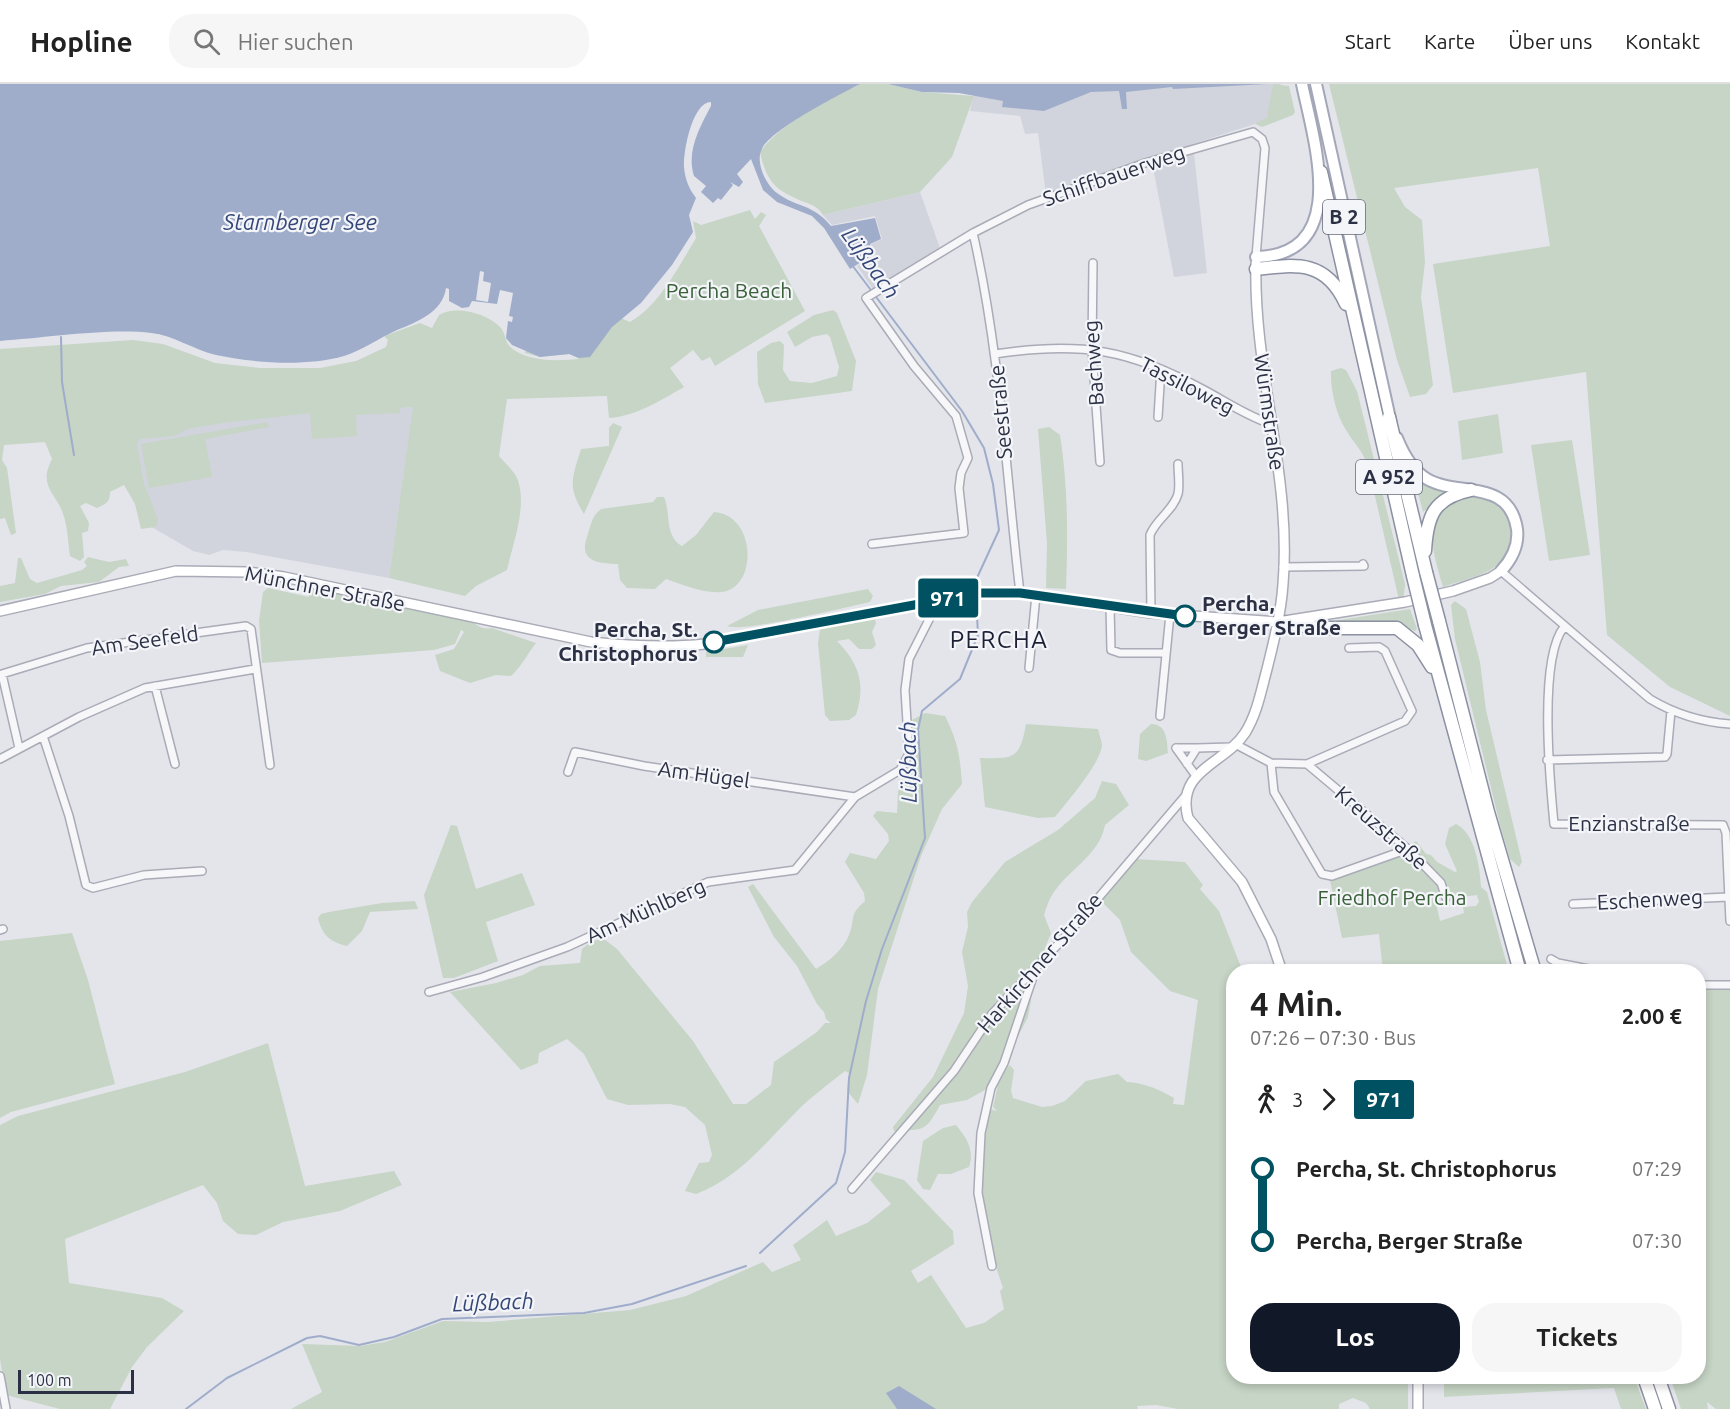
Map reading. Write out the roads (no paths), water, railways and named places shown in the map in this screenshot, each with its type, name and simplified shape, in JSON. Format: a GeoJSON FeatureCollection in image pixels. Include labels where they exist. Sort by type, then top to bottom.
{"type":"FeatureCollection","features":[{"type":"Feature","properties":{"kind":"highway","name":"A 952"},"geometry":{"type":"LineString","coordinates":[[1321,172],[1425,625],[1518,964]]}},
{"type":"Feature","properties":{"kind":"highway"},"geometry":{"type":"LineString","coordinates":[[1256,263],[1299,265],[1325,274],[1342,297],[1355,328]]}},
{"type":"Feature","properties":{"kind":"highway","name":"A 952"},"geometry":{"type":"LineString","coordinates":[[1389,417],[1438,621],[1488,812],[1533,964]]}},
{"type":"Feature","properties":{"kind":"highway"},"geometry":{"type":"LineString","coordinates":[[1425,568],[1426,535],[1432,513],[1445,500],[1471,490]]}},
{"type":"Feature","properties":{"kind":"highway"},"geometry":{"type":"LineString","coordinates":[[1278,622],[1319,627],[1397,628],[1407,634],[1426,657],[1445,702]]}},
{"type":"Feature","properties":{"kind":"highway"},"geometry":{"type":"LineString","coordinates":[[1646,1384],[1655,1409]]}},
{"type":"Feature","properties":{"kind":"highway"},"geometry":{"type":"LineString","coordinates":[[1660,1384],[1669,1409]]}},
{"type":"Feature","properties":{"kind":"main road","name":"B 2"},"geometry":{"type":"LineString","coordinates":[[1302,84],[1321,172]]}},
{"type":"Feature","properties":{"kind":"main road","name":"B 2"},"geometry":{"type":"LineString","coordinates":[[1316,84],[1389,417]]}},
{"type":"Feature","properties":{"kind":"main road"},"geometry":{"type":"LineString","coordinates":[[1256,263],[1290,252],[1306,236],[1316,213],[1321,172]]}},
{"type":"Feature","properties":{"kind":"main road","name":"Würmstraße"},"geometry":{"type":"LineString","coordinates":[[1196,776],[1233,745],[1253,719],[1278,622],[1283,567],[1281,504],[1260,346],[1256,263]]}},
{"type":"Feature","properties":{"kind":"main road"},"geometry":{"type":"LineString","coordinates":[[1389,417],[1406,455],[1418,472],[1438,483],[1495,495],[1503,502],[1516,523],[1517,543],[1510,560],[1501,570]]}},
{"type":"Feature","properties":{"kind":"main road","name":"Münchner Straße"},"geometry":{"type":"LineString","coordinates":[[0,611],[154,575],[176,571],[209,571],[284,577],[591,642],[636,647],[705,644],[979,593],[1020,593],[1151,613],[1278,622],[1404,602],[1461,588],[1490,578],[1501,570]]}},
{"type":"Feature","properties":{"kind":"main road"},"geometry":{"type":"LineString","coordinates":[[1196,776],[1186,795],[1185,807],[1188,818],[1242,882],[1266,928],[1279,964]]}},
{"type":"Feature","properties":{"kind":"main road"},"geometry":{"type":"LineString","coordinates":[[1418,1384],[1418,1409]]}},
{"type":"Feature","properties":{"kind":"street","name":"Schiffbauerweg"},"geometry":{"type":"LineString","coordinates":[[872,544],[964,532],[959,488],[961,473],[968,458],[956,416],[914,366],[866,298],[973,233],[1038,202],[1145,163],[1253,132],[1262,139],[1265,148],[1256,263]]}},
{"type":"Feature","properties":{"kind":"street","name":"Seestraße"},"geometry":{"type":"LineString","coordinates":[[973,233],[995,354],[1020,593]]}},
{"type":"Feature","properties":{"kind":"street","name":"Bachweg"},"geometry":{"type":"LineString","coordinates":[[1093,263],[1092,349],[1100,462]]}},
{"type":"Feature","properties":{"kind":"street","name":"Tassiloweg"},"geometry":{"type":"LineString","coordinates":[[995,354],[1040,347],[1092,349],[1127,356],[1161,369],[1206,391],[1248,417],[1271,424]]}},
{"type":"Feature","properties":{"kind":"street"},"geometry":{"type":"LineString","coordinates":[[1158,417],[1161,369]]}},
{"type":"Feature","properties":{"kind":"street"},"geometry":{"type":"LineString","coordinates":[[1151,613],[1150,535],[1154,524],[1170,508],[1178,494],[1178,464]]}},
{"type":"Feature","properties":{"kind":"street"},"geometry":{"type":"LineString","coordinates":[[1283,567],[1364,566],[1364,564]]}},
{"type":"Feature","properties":{"kind":"street"},"geometry":{"type":"LineString","coordinates":[[1501,570],[1564,627],[1650,699],[1671,711],[1709,722],[1730,724]]}},
{"type":"Feature","properties":{"kind":"street"},"geometry":{"type":"LineString","coordinates":[[1029,668],[1036,595]]}},
{"type":"Feature","properties":{"kind":"street","name":"Am Mühlberg"},"geometry":{"type":"LineString","coordinates":[[429,992],[483,977],[567,947],[708,882],[795,870],[855,797],[900,770],[909,754],[904,690],[909,659],[939,600]]}},
{"type":"Feature","properties":{"kind":"street"},"geometry":{"type":"LineString","coordinates":[[1110,606],[1111,650],[1120,653],[1166,653]]}},
{"type":"Feature","properties":{"kind":"street"},"geometry":{"type":"LineString","coordinates":[[1160,716],[1170,614]]}},
{"type":"Feature","properties":{"kind":"street","name":"Am Seefeld"},"geometry":{"type":"LineString","coordinates":[[3,694],[2,675],[87,648],[246,626],[251,629],[255,669]]}},
{"type":"Feature","properties":{"kind":"street","name":"Enzianstraße"},"geometry":{"type":"LineString","coordinates":[[1564,627],[1556,642],[1550,686],[1547,760],[1554,824],[1724,825],[1728,897]]}},
{"type":"Feature","properties":{"kind":"street","name":"Kreuzstraße"},"geometry":{"type":"LineString","coordinates":[[1233,745],[1271,763],[1307,764],[1405,721],[1412,711],[1386,651],[1379,647],[1349,648]]}},
{"type":"Feature","properties":{"kind":"street"},"geometry":{"type":"LineString","coordinates":[[0,759],[79,717],[145,688],[255,669],[270,765]]}},
{"type":"Feature","properties":{"kind":"street"},"geometry":{"type":"LineString","coordinates":[[156,686],[175,764]]}},
{"type":"Feature","properties":{"kind":"street"},"geometry":{"type":"LineString","coordinates":[[3,694],[19,748]]}},
{"type":"Feature","properties":{"kind":"street"},"geometry":{"type":"LineString","coordinates":[[1547,760],[1665,757],[1671,711]]}},
{"type":"Feature","properties":{"kind":"street"},"geometry":{"type":"LineString","coordinates":[[43,736],[69,816],[86,885],[93,888],[144,875],[202,871]]}},
{"type":"Feature","properties":{"kind":"street"},"geometry":{"type":"LineString","coordinates":[[1196,776],[1176,748],[1233,745]]}},
{"type":"Feature","properties":{"kind":"street"},"geometry":{"type":"LineString","coordinates":[[1187,764],[1197,748]]}},
{"type":"Feature","properties":{"kind":"street","name":"Am Hügel"},"geometry":{"type":"LineString","coordinates":[[568,772],[575,752],[644,766],[855,797]]}},
{"type":"Feature","properties":{"kind":"street"},"geometry":{"type":"LineString","coordinates":[[1271,763],[1274,792],[1326,876],[1408,849]]}},
{"type":"Feature","properties":{"kind":"street","name":"Kreuzstraße"},"geometry":{"type":"LineString","coordinates":[[1307,764],[1408,849],[1441,883],[1446,898]]}},
{"type":"Feature","properties":{"kind":"street","name":"Harkirchner Straße"},"geometry":{"type":"LineString","coordinates":[[852,1189],[954,1071],[992,1014],[1036,969],[1186,795]]}},
{"type":"Feature","properties":{"kind":"street"},"geometry":{"type":"LineString","coordinates":[[1728,897],[1730,921]]}},
{"type":"Feature","properties":{"kind":"street","name":"Eschenweg"},"geometry":{"type":"LineString","coordinates":[[1573,904],[1728,897]]}},
{"type":"Feature","properties":{"kind":"street"},"geometry":{"type":"LineString","coordinates":[[1551,959],[1563,964]]}},
{"type":"Feature","properties":{"kind":"street"},"geometry":{"type":"LineString","coordinates":[[992,1266],[978,1193],[981,1133],[991,1088],[1004,1063],[1036,969]]}},
{"type":"Feature","properties":{"kind":"street"},"geometry":{"type":"LineString","coordinates":[[1706,985],[1730,986]]}},
{"type":"Feature","properties":{"kind":"street"},"geometry":{"type":"LineString","coordinates":[[0,1376],[6,1409]]}},
{"type":"Feature","properties":{"kind":"water","name":"Starnberger See"},"geometry":{"type":"Polygon","coordinates":[[[0,84],[860,84],[822,104],[776,134],[761,151],[760,162],[769,185],[784,198],[811,209],[831,226],[875,218],[881,239],[870,244],[874,254],[850,269],[824,228],[812,216],[777,202],[763,190],[751,159],[737,174],[743,182],[739,187],[730,182],[733,185],[721,200],[718,198],[713,203],[701,192],[706,186],[694,176],[692,167],[695,140],[711,102],[704,104],[694,119],[685,151],[685,176],[696,198],[689,215],[693,232],[672,265],[641,303],[612,327],[590,357],[579,358],[569,354],[540,357],[512,345],[506,338],[508,321],[512,322],[513,317],[509,316],[513,293],[500,290],[497,304],[472,301],[469,307],[462,308],[449,301],[449,289],[446,288],[440,304],[421,320],[344,356],[313,362],[280,363],[231,358],[208,353],[151,333],[96,333],[0,341],[0,84]]]}},
{"type":"Feature","properties":{"kind":"water"},"geometry":{"type":"Polygon","coordinates":[[[888,84],[1268,84],[1173,89],[1172,87],[1126,92],[1127,109],[1122,109],[1119,91],[1091,92],[1044,111],[1002,107],[1003,101],[959,93],[922,92],[888,84]]]}},
{"type":"Feature","properties":{"kind":"water"},"geometry":{"type":"Polygon","coordinates":[[[899,1386],[936,1409],[897,1409],[886,1393],[899,1386]]]}},
{"type":"Feature","properties":{"kind":"waterway","name":"Lüßbach"},"geometry":{"type":"LineString","coordinates":[[852,265],[962,411],[984,448],[993,484],[999,530],[976,580],[976,591]]}},
{"type":"Feature","properties":{"kind":"waterway"},"geometry":{"type":"LineString","coordinates":[[61,337],[62,382],[74,455]]}},
{"type":"Feature","properties":{"kind":"waterway","name":"Lüßbach"},"geometry":{"type":"LineString","coordinates":[[760,1253],[836,1183],[845,1152],[849,1078],[866,1001],[882,949],[925,838],[918,730],[922,711],[960,679],[978,635],[976,596]]}},
{"type":"Feature","properties":{"kind":"waterway","name":"Lüßbach"},"geometry":{"type":"LineString","coordinates":[[186,1409],[227,1378],[307,1338],[320,1336],[359,1345],[394,1337],[442,1319],[584,1313],[632,1304],[746,1266]]}},
{"type":"Feature","properties":{"kind":"place","name":"Percha, Berger Straße"},"geometry":{"type":"Point","coordinates":[1185,616]}},
{"type":"Feature","properties":{"kind":"place","name":"Percha, St. Christophorus"},"geometry":{"type":"Point","coordinates":[714,642]}},
{"type":"Feature","properties":{"kind":"district","name":"PERCHA"},"geometry":{"type":"Point","coordinates":[999,640]}},
{"type":"Feature","properties":{"kind":"park label","name":"Percha Beach"},"geometry":{"type":"Point","coordinates":[729,291]}},
{"type":"Feature","properties":{"kind":"park label","name":"Friedhof Percha"},"geometry":{"type":"Point","coordinates":[1392,898]}}]}
